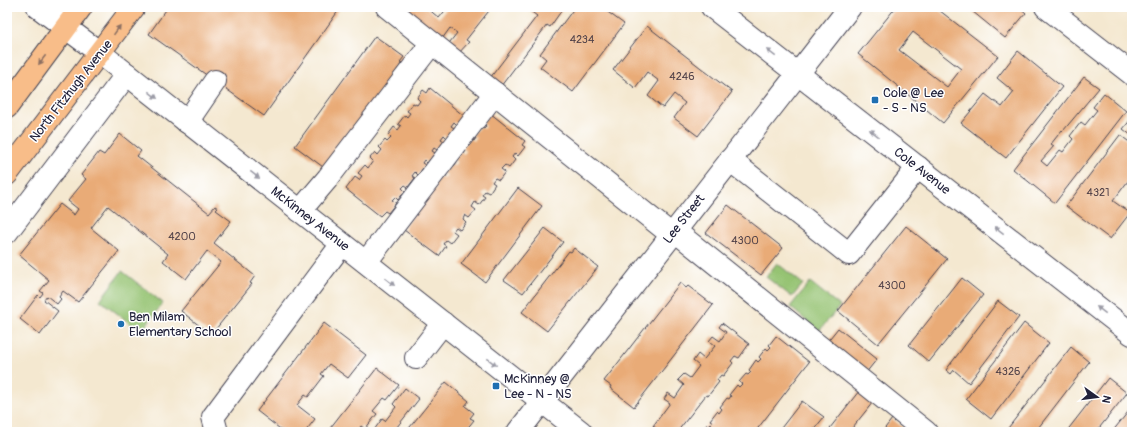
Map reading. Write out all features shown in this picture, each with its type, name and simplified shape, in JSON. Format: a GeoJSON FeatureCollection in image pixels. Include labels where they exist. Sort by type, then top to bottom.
{"type":"FeatureCollection","features":[{"type":"Feature","properties":{"kind":"main road"},"geometry":{"type":"LineString","coordinates":[[7,107],[81,7]]}},
{"type":"Feature","properties":{"kind":"main road","name":"North Fitzhugh Avenue"},"geometry":{"type":"LineString","coordinates":[[7,174],[100,54],[134,7]]}},
{"type":"Feature","properties":{"kind":"street","name":"McKinney Avenue"},"geometry":{"type":"LineString","coordinates":[[38,7],[65,29],[127,74],[581,432]]}},
{"type":"Feature","properties":{"kind":"street"},"geometry":{"type":"LineString","coordinates":[[388,7],[926,432]]}},
{"type":"Feature","properties":{"kind":"street","name":"Cole Avenue"},"geometry":{"type":"LineString","coordinates":[[712,7],[1132,334]]}},
{"type":"Feature","properties":{"kind":"street","name":"Lee Street"},"geometry":{"type":"LineString","coordinates":[[518,432],[850,7]]}},
{"type":"Feature","properties":{"kind":"street"},"geometry":{"type":"LineString","coordinates":[[1046,7],[1132,74]]}},
{"type":"Feature","properties":{"kind":"street"},"geometry":{"type":"LineString","coordinates":[[300,211],[328,178],[432,43]]}},
{"type":"Feature","properties":{"kind":"street"},"geometry":{"type":"LineString","coordinates":[[7,232],[127,74]]}},
{"type":"Feature","properties":{"kind":"street"},"geometry":{"type":"LineString","coordinates":[[187,122],[215,81]]}},
{"type":"Feature","properties":{"kind":"street"},"geometry":{"type":"LineString","coordinates":[[366,262],[495,93]]}},
{"type":"Feature","properties":{"kind":"street"},"geometry":{"type":"LineString","coordinates":[[730,160],[850,254],[918,167]]}},
{"type":"Feature","properties":{"kind":"street"},"geometry":{"type":"LineString","coordinates":[[217,432],[213,425],[212,417],[342,244]]}},
{"type":"Feature","properties":{"kind":"street"},"geometry":{"type":"LineString","coordinates":[[416,358],[443,323]]}},
{"type":"Feature","properties":{"kind":"green space"},"geometry":{"type":"Polygon","coordinates":[[[777,263],[803,284],[792,297],[766,277],[777,263]]]}},
{"type":"Feature","properties":{"kind":"green space"},"geometry":{"type":"Polygon","coordinates":[[[122,271],[163,303],[141,332],[100,300],[122,271]]]}},
{"type":"Feature","properties":{"kind":"green space"},"geometry":{"type":"Polygon","coordinates":[[[810,282],[840,306],[819,331],[790,307],[810,282]]]}},
{"type":"Feature","properties":{"kind":"building"},"geometry":{"type":"Polygon","coordinates":[[[168,7],[215,7],[219,10],[221,7],[341,7],[264,116],[149,34],[168,7]]]}},
{"type":"Feature","properties":{"kind":"building"},"geometry":{"type":"Polygon","coordinates":[[[402,7],[426,7],[439,18],[448,7],[492,7],[466,40],[469,42],[457,55],[446,47],[457,33],[450,28],[442,39],[402,7]]]}},
{"type":"Feature","properties":{"kind":"building"},"geometry":{"type":"Polygon","coordinates":[[[525,7],[564,7],[550,27],[547,25],[501,86],[490,78],[537,16],[525,7]]]}},
{"type":"Feature","properties":{"kind":"building"},"geometry":{"type":"Polygon","coordinates":[[[575,7],[601,7],[624,24],[573,92],[540,67],[546,59],[540,54],[575,7]]]}},
{"type":"Feature","properties":{"kind":"building"},"geometry":{"type":"Polygon","coordinates":[[[896,7],[935,7],[998,56],[943,123],[858,54],[896,7]],[[913,32],[899,50],[947,87],[961,69],[913,32]]]}},
{"type":"Feature","properties":{"kind":"building"},"geometry":{"type":"Polygon","coordinates":[[[967,7],[1019,7],[1026,13],[1005,38],[967,7]]]}},
{"type":"Feature","properties":{"kind":"building"},"geometry":{"type":"Polygon","coordinates":[[[647,26],[732,92],[698,136],[674,118],[685,103],[674,94],[663,108],[648,96],[659,81],[647,72],[635,88],[613,70],[647,26]]]}},
{"type":"Feature","properties":{"kind":"building"},"geometry":{"type":"Polygon","coordinates":[[[375,36],[404,57],[400,62],[402,63],[327,170],[295,146],[375,36]]]}},
{"type":"Feature","properties":{"kind":"building"},"geometry":{"type":"Polygon","coordinates":[[[1018,51],[1062,87],[1006,158],[961,123],[985,94],[1002,107],[1014,92],[997,78],[1018,51]]]}},
{"type":"Feature","properties":{"kind":"building"},"geometry":{"type":"Polygon","coordinates":[[[1084,77],[1099,88],[1051,144],[1054,146],[1041,161],[1047,166],[1060,150],[1063,152],[1073,139],[1070,136],[1081,122],[1085,125],[1097,110],[1093,107],[1104,93],[1126,111],[1055,203],[1013,169],[1084,77]]]}},
{"type":"Feature","properties":{"kind":"building"},"geometry":{"type":"Polygon","coordinates":[[[430,88],[464,116],[457,125],[454,122],[451,126],[454,128],[447,138],[444,135],[441,139],[444,141],[437,150],[434,148],[432,151],[435,153],[427,163],[424,160],[422,163],[425,165],[418,175],[415,172],[412,176],[415,178],[408,187],[405,185],[402,188],[405,191],[398,200],[395,197],[392,200],[396,203],[388,213],[385,211],[380,216],[346,189],[355,177],[359,180],[362,176],[358,173],[365,165],[368,168],[373,161],[370,158],[375,152],[378,155],[382,150],[379,147],[385,140],[387,142],[391,138],[388,135],[394,127],[398,130],[401,126],[398,124],[405,115],[407,117],[410,113],[407,111],[413,103],[417,105],[420,101],[417,98],[423,90],[427,93],[430,88]]]}},
{"type":"Feature","properties":{"kind":"building"},"geometry":{"type":"Polygon","coordinates":[[[490,113],[525,141],[522,145],[525,147],[518,156],[515,153],[512,157],[515,160],[509,168],[505,165],[501,169],[505,172],[499,180],[495,178],[492,182],[495,184],[489,193],[485,191],[482,195],[485,197],[479,205],[475,202],[472,207],[476,210],[469,218],[465,215],[463,219],[466,222],[460,230],[456,227],[453,231],[457,234],[450,243],[446,240],[443,244],[446,246],[439,256],[404,230],[431,187],[435,190],[437,188],[433,185],[440,176],[444,179],[447,175],[443,173],[450,164],[454,166],[457,162],[454,160],[460,151],[464,154],[466,151],[463,148],[470,138],[474,141],[476,138],[472,136],[480,126],[484,129],[486,126],[482,123],[490,113]]]}},
{"type":"Feature","properties":{"kind":"building"},"geometry":{"type":"Polygon","coordinates":[[[1132,118],[1132,136],[1123,129],[1132,118]]]}},
{"type":"Feature","properties":{"kind":"building"},"geometry":{"type":"Polygon","coordinates":[[[120,134],[141,151],[137,156],[209,213],[215,206],[218,208],[216,210],[231,221],[214,243],[255,276],[250,283],[252,284],[211,335],[181,311],[221,262],[207,251],[186,279],[163,261],[168,254],[108,206],[91,228],[119,251],[78,302],[63,291],[59,297],[61,299],[57,304],[47,296],[44,300],[58,311],[40,335],[20,319],[38,295],[40,297],[43,293],[40,291],[49,280],[19,255],[60,204],[74,215],[78,209],[68,201],[86,179],[81,175],[99,152],[104,155],[120,134]]]}},
{"type":"Feature","properties":{"kind":"building"},"geometry":{"type":"Polygon","coordinates":[[[1120,135],[1132,144],[1132,184],[1128,181],[1113,201],[1130,213],[1110,239],[1066,206],[1120,135]]]}},
{"type":"Feature","properties":{"kind":"building"},"geometry":{"type":"Polygon","coordinates":[[[518,188],[542,206],[485,282],[461,264],[518,188]]]}},
{"type":"Feature","properties":{"kind":"building"},"geometry":{"type":"Polygon","coordinates":[[[728,205],[783,248],[761,275],[706,233],[728,205]]]}},
{"type":"Feature","properties":{"kind":"building"},"geometry":{"type":"Polygon","coordinates":[[[906,226],[947,259],[878,344],[838,311],[906,226]]]}},
{"type":"Feature","properties":{"kind":"building"},"geometry":{"type":"Polygon","coordinates":[[[545,228],[563,242],[523,293],[504,280],[545,228]]]}},
{"type":"Feature","properties":{"kind":"building"},"geometry":{"type":"Polygon","coordinates":[[[574,248],[598,267],[547,331],[522,312],[569,251],[571,252],[574,248]]]}},
{"type":"Feature","properties":{"kind":"building"},"geometry":{"type":"Polygon","coordinates":[[[962,278],[983,295],[929,362],[909,345],[962,278]]]}},
{"type":"Feature","properties":{"kind":"building"},"geometry":{"type":"Polygon","coordinates":[[[680,283],[686,288],[688,286],[713,305],[634,407],[610,388],[611,386],[604,381],[680,283]]]}},
{"type":"Feature","properties":{"kind":"building"},"geometry":{"type":"Polygon","coordinates":[[[998,301],[1019,317],[969,383],[954,370],[951,374],[946,370],[998,301]]]}},
{"type":"Feature","properties":{"kind":"building"},"geometry":{"type":"Polygon","coordinates":[[[324,323],[366,355],[348,378],[329,364],[321,374],[324,376],[308,397],[305,395],[297,405],[315,419],[305,432],[284,432],[257,411],[324,323]]]}},
{"type":"Feature","properties":{"kind":"building"},"geometry":{"type":"Polygon","coordinates":[[[722,323],[749,344],[739,358],[735,356],[731,361],[733,363],[723,376],[721,375],[717,380],[719,382],[708,396],[706,395],[677,432],[661,432],[653,426],[670,403],[664,399],[668,393],[675,398],[684,385],[678,380],[684,374],[690,378],[699,366],[693,361],[698,354],[704,359],[715,346],[709,341],[713,336],[720,341],[726,332],[719,327],[722,323]]]}},
{"type":"Feature","properties":{"kind":"building"},"geometry":{"type":"Polygon","coordinates":[[[1024,323],[1049,343],[991,419],[966,399],[1024,323]]]}},
{"type":"Feature","properties":{"kind":"building"},"geometry":{"type":"Polygon","coordinates":[[[838,328],[877,359],[865,374],[826,343],[838,328]]]}},
{"type":"Feature","properties":{"kind":"building"},"geometry":{"type":"Polygon","coordinates":[[[776,336],[809,362],[755,432],[701,432],[708,423],[710,425],[713,422],[710,420],[717,411],[719,413],[722,409],[720,407],[727,398],[729,399],[731,396],[729,395],[737,385],[739,387],[742,384],[739,382],[746,374],[748,375],[751,372],[749,370],[756,360],[758,362],[761,359],[759,357],[766,348],[768,350],[771,347],[769,345],[776,336]]]}},
{"type":"Feature","properties":{"kind":"building"},"geometry":{"type":"Polygon","coordinates":[[[1071,347],[1089,362],[1035,432],[1005,432],[1071,347]]]}},
{"type":"Feature","properties":{"kind":"building"},"geometry":{"type":"Polygon","coordinates":[[[377,368],[399,385],[387,400],[384,398],[373,411],[377,414],[365,429],[361,426],[357,432],[327,432],[377,368]]]}},
{"type":"Feature","properties":{"kind":"building"},"geometry":{"type":"Polygon","coordinates":[[[1108,378],[1127,393],[1096,432],[1066,432],[1108,378]]]}},
{"type":"Feature","properties":{"kind":"building"},"geometry":{"type":"Polygon","coordinates":[[[446,382],[469,401],[465,406],[474,413],[470,418],[474,420],[470,425],[466,429],[464,427],[460,432],[406,432],[446,382]]]}},
{"type":"Feature","properties":{"kind":"building"},"geometry":{"type":"Polygon","coordinates":[[[405,388],[419,399],[393,432],[376,432],[374,430],[382,419],[385,421],[396,407],[393,404],[405,388]]]}},
{"type":"Feature","properties":{"kind":"building"},"geometry":{"type":"Polygon","coordinates":[[[859,391],[873,402],[849,432],[834,432],[830,428],[859,391]]]}},
{"type":"Feature","properties":{"kind":"building"},"geometry":{"type":"Polygon","coordinates":[[[802,401],[824,417],[812,432],[778,432],[802,401]]]}},
{"type":"Feature","properties":{"kind":"building"},"geometry":{"type":"Polygon","coordinates":[[[1132,407],[1132,432],[1112,432],[1132,407]]]}},
{"type":"Feature","properties":{"kind":"building"},"geometry":{"type":"Polygon","coordinates":[[[892,419],[909,432],[882,432],[892,419]]]}},
{"type":"Feature","properties":{"kind":"place","name":"Cole @ Lee - S - NS"},"geometry":{"type":"Point","coordinates":[875,100]}},
{"type":"Feature","properties":{"kind":"place","name":"Ben Milam Elementary School"},"geometry":{"type":"Point","coordinates":[121,324]}},
{"type":"Feature","properties":{"kind":"place","name":"McKinney @ Lee - N - NS"},"geometry":{"type":"Point","coordinates":[496,386]}}]}
